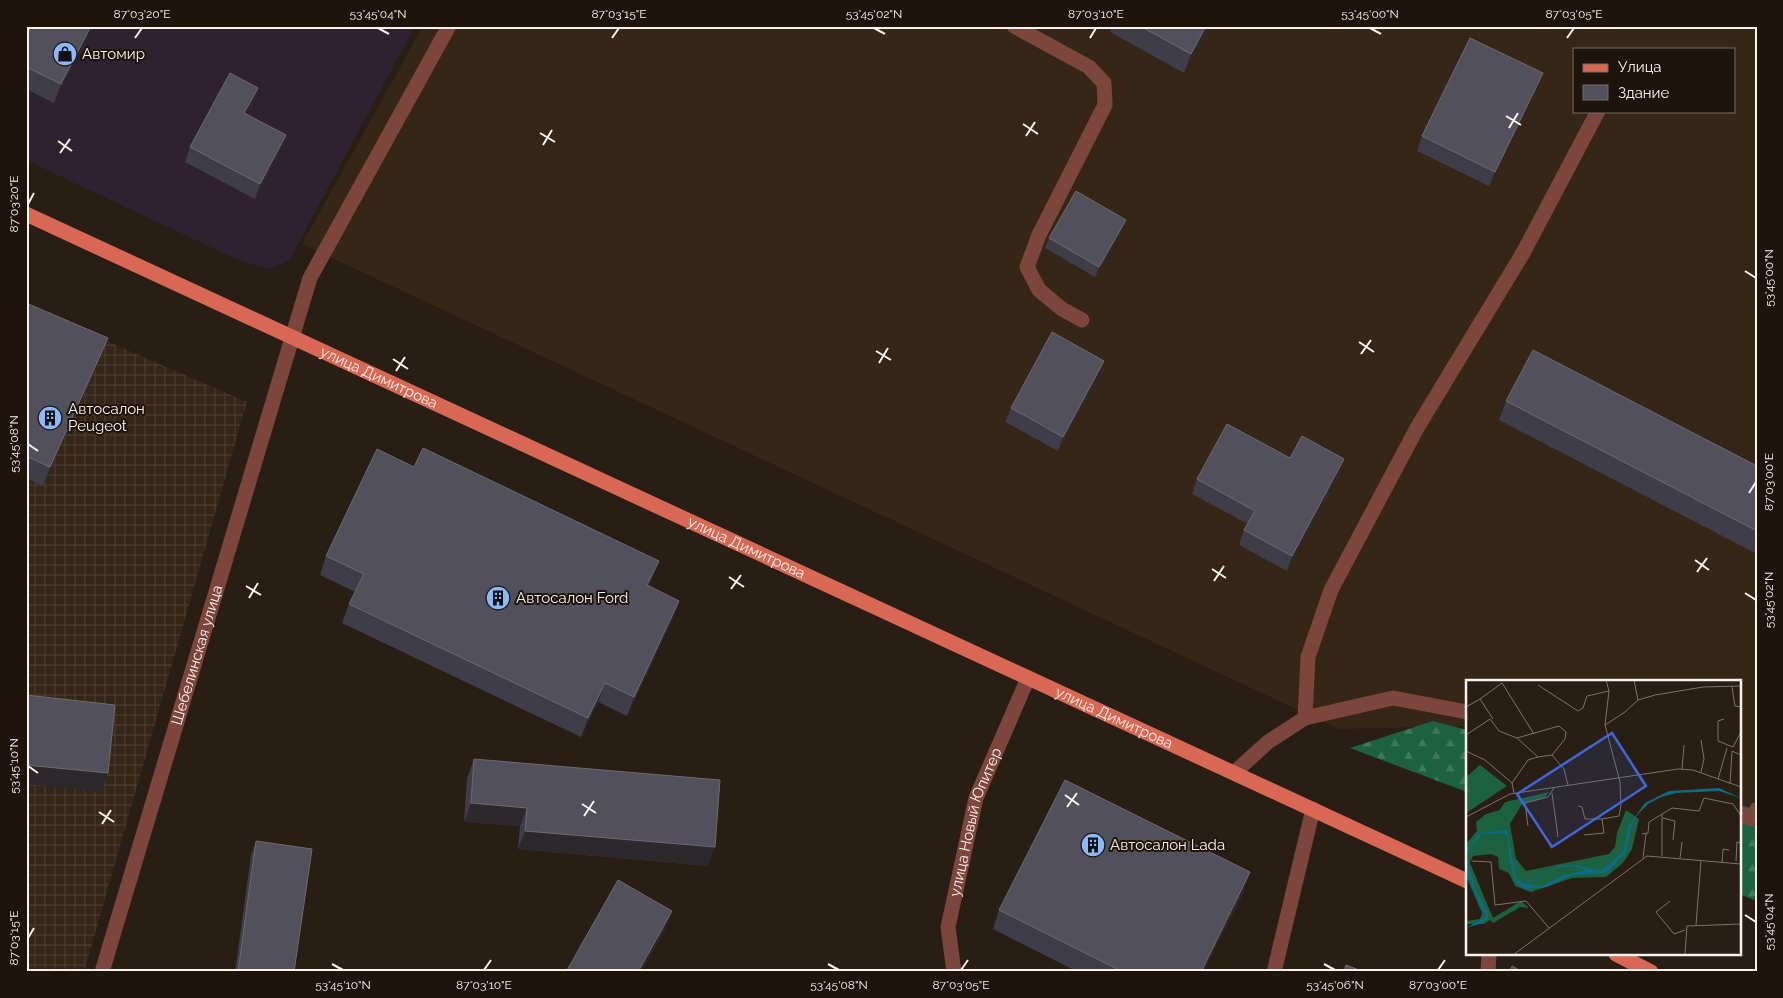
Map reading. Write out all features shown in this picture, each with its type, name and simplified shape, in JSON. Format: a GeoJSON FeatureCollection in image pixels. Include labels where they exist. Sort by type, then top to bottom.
{"type":"FeatureCollection","features":[{"type":"Feature","properties":{"kind":"main road","name":"улица Димитрова"},"geometry":{"type":"LineString","coordinates":[[26,214],[1466,881]]}},
{"type":"Feature","properties":{"kind":"main road"},"geometry":{"type":"LineString","coordinates":[[1620,956],[1651,972]]}},
{"type":"Feature","properties":{"kind":"street","name":"Шебелинская улица"},"geometry":{"type":"LineString","coordinates":[[102,972],[294,338],[310,278],[449,26]]}},
{"type":"Feature","properties":{"kind":"street"},"geometry":{"type":"LineString","coordinates":[[1014,26],[1089,67],[1104,83],[1105,106],[1039,235],[1027,267],[1039,290],[1062,309],[1082,320]]}},
{"type":"Feature","properties":{"kind":"street"},"geometry":{"type":"LineString","coordinates":[[1305,718],[1308,657],[1331,590],[1417,428],[1524,253],[1597,112]]}},
{"type":"Feature","properties":{"kind":"street","name":"улица Новый Юпитер"},"geometry":{"type":"LineString","coordinates":[[954,972],[948,927],[976,798],[1028,678]]}},
{"type":"Feature","properties":{"kind":"street"},"geometry":{"type":"LineString","coordinates":[[1234,773],[1268,742],[1305,718],[1393,698],[1466,712]]}},
{"type":"Feature","properties":{"kind":"street"},"geometry":{"type":"LineString","coordinates":[[1274,972],[1313,809]]}},
{"type":"Feature","properties":{"kind":"street"},"geometry":{"type":"LineString","coordinates":[[1740,813],[1752,819],[1757,809]]}},
{"type":"Feature","properties":{"kind":"street"},"geometry":{"type":"LineString","coordinates":[[1488,972],[1489,956]]}},
{"type":"Feature","properties":{"kind":"shaded area"},"geometry":{"type":"Polygon","coordinates":[[[26,26],[415,26],[289,261],[268,269],[238,260],[26,160],[26,26]]]}},
{"type":"Feature","properties":{"kind":"shaded area"},"geometry":{"type":"Polygon","coordinates":[[[423,26],[1757,26],[1757,855],[1740,846],[1740,680],[1466,680],[1466,726],[1339,729],[302,244],[423,26]]]}},
{"type":"Feature","properties":{"kind":"shaded area"},"geometry":{"type":"Polygon","coordinates":[[[26,306],[247,402],[84,972],[26,972],[26,306]]]}},
{"type":"Feature","properties":{"kind":"green space"},"geometry":{"type":"Polygon","coordinates":[[[1433,721],[1466,730],[1466,792],[1350,748],[1433,721]]]}},
{"type":"Feature","properties":{"kind":"green space"},"geometry":{"type":"Polygon","coordinates":[[[1740,805],[1757,809],[1757,901],[1740,894],[1740,805]]]}},
{"type":"Feature","properties":{"kind":"building"},"geometry":{"type":"Polygon","coordinates":[[[26,26],[91,26],[61,84],[26,67],[26,26]]]}},
{"type":"Feature","properties":{"kind":"building"},"geometry":{"type":"Polygon","coordinates":[[[1140,26],[1206,26],[1191,54],[1140,26]]]}},
{"type":"Feature","properties":{"kind":"building"},"geometry":{"type":"Polygon","coordinates":[[[1470,38],[1543,73],[1495,172],[1422,136],[1470,38]]]}},
{"type":"Feature","properties":{"kind":"building"},"geometry":{"type":"Polygon","coordinates":[[[230,73],[258,88],[244,113],[286,135],[260,184],[190,147],[230,73]]]}},
{"type":"Feature","properties":{"kind":"building"},"geometry":{"type":"Polygon","coordinates":[[[1076,191],[1126,220],[1099,267],[1049,238],[1076,191]]]}},
{"type":"Feature","properties":{"kind":"building","name":"Автосалон Peugeot"},"geometry":{"type":"Polygon","coordinates":[[[26,303],[108,338],[50,467],[26,456],[26,303]]]}},
{"type":"Feature","properties":{"kind":"building"},"geometry":{"type":"Polygon","coordinates":[[[1052,332],[1104,361],[1063,437],[1011,408],[1052,332]]]}},
{"type":"Feature","properties":{"kind":"building"},"geometry":{"type":"Polygon","coordinates":[[[1533,350],[1757,466],[1757,531],[1506,401],[1533,350]]]}},
{"type":"Feature","properties":{"kind":"building"},"geometry":{"type":"Polygon","coordinates":[[[1227,424],[1290,458],[1302,436],[1344,459],[1292,556],[1244,530],[1255,511],[1197,479],[1227,424]]]}},
{"type":"Feature","properties":{"kind":"building","name":"Автосалон Ford"},"geometry":{"type":"Polygon","coordinates":[[[423,448],[659,561],[647,585],[679,601],[634,697],[605,683],[588,718],[349,604],[364,574],[326,556],[377,449],[414,467],[423,448]]]}},
{"type":"Feature","properties":{"kind":"building"},"geometry":{"type":"Polygon","coordinates":[[[26,695],[115,705],[108,773],[26,765],[26,695]]]}},
{"type":"Feature","properties":{"kind":"building"},"geometry":{"type":"Polygon","coordinates":[[[474,759],[720,780],[715,847],[525,831],[527,808],[471,803],[474,759]]]}},
{"type":"Feature","properties":{"kind":"building","name":"Автосалон Lada"},"geometry":{"type":"Polygon","coordinates":[[[1065,780],[1250,872],[1201,972],[1123,972],[999,910],[1065,780]]]}},
{"type":"Feature","properties":{"kind":"building"},"geometry":{"type":"Polygon","coordinates":[[[256,841],[312,849],[294,972],[238,972],[256,841]]]}},
{"type":"Feature","properties":{"kind":"building"},"geometry":{"type":"Polygon","coordinates":[[[618,880],[672,911],[638,972],[566,972],[618,880]]]}},
{"type":"Feature","properties":{"kind":"building"},"geometry":{"type":"Polygon","coordinates":[[[1346,965],[1364,972],[1344,972],[1346,965]]]}},
{"type":"Feature","properties":{"kind":"building"},"geometry":{"type":"Polygon","coordinates":[[[1512,966],[1523,972],[1509,972],[1512,966]]]}},
{"type":"Feature","properties":{"kind":"place","name":"Автомир"},"geometry":{"type":"Point","coordinates":[65,54]}},
{"type":"Feature","properties":{"kind":"place","name":"Автосалон Peugeot"},"geometry":{"type":"Point","coordinates":[50,418]}},
{"type":"Feature","properties":{"kind":"place","name":"Автосалон Ford"},"geometry":{"type":"Point","coordinates":[498,598]}},
{"type":"Feature","properties":{"kind":"place","name":"Автосалон Lada"},"geometry":{"type":"Point","coordinates":[1093,845]}}]}
